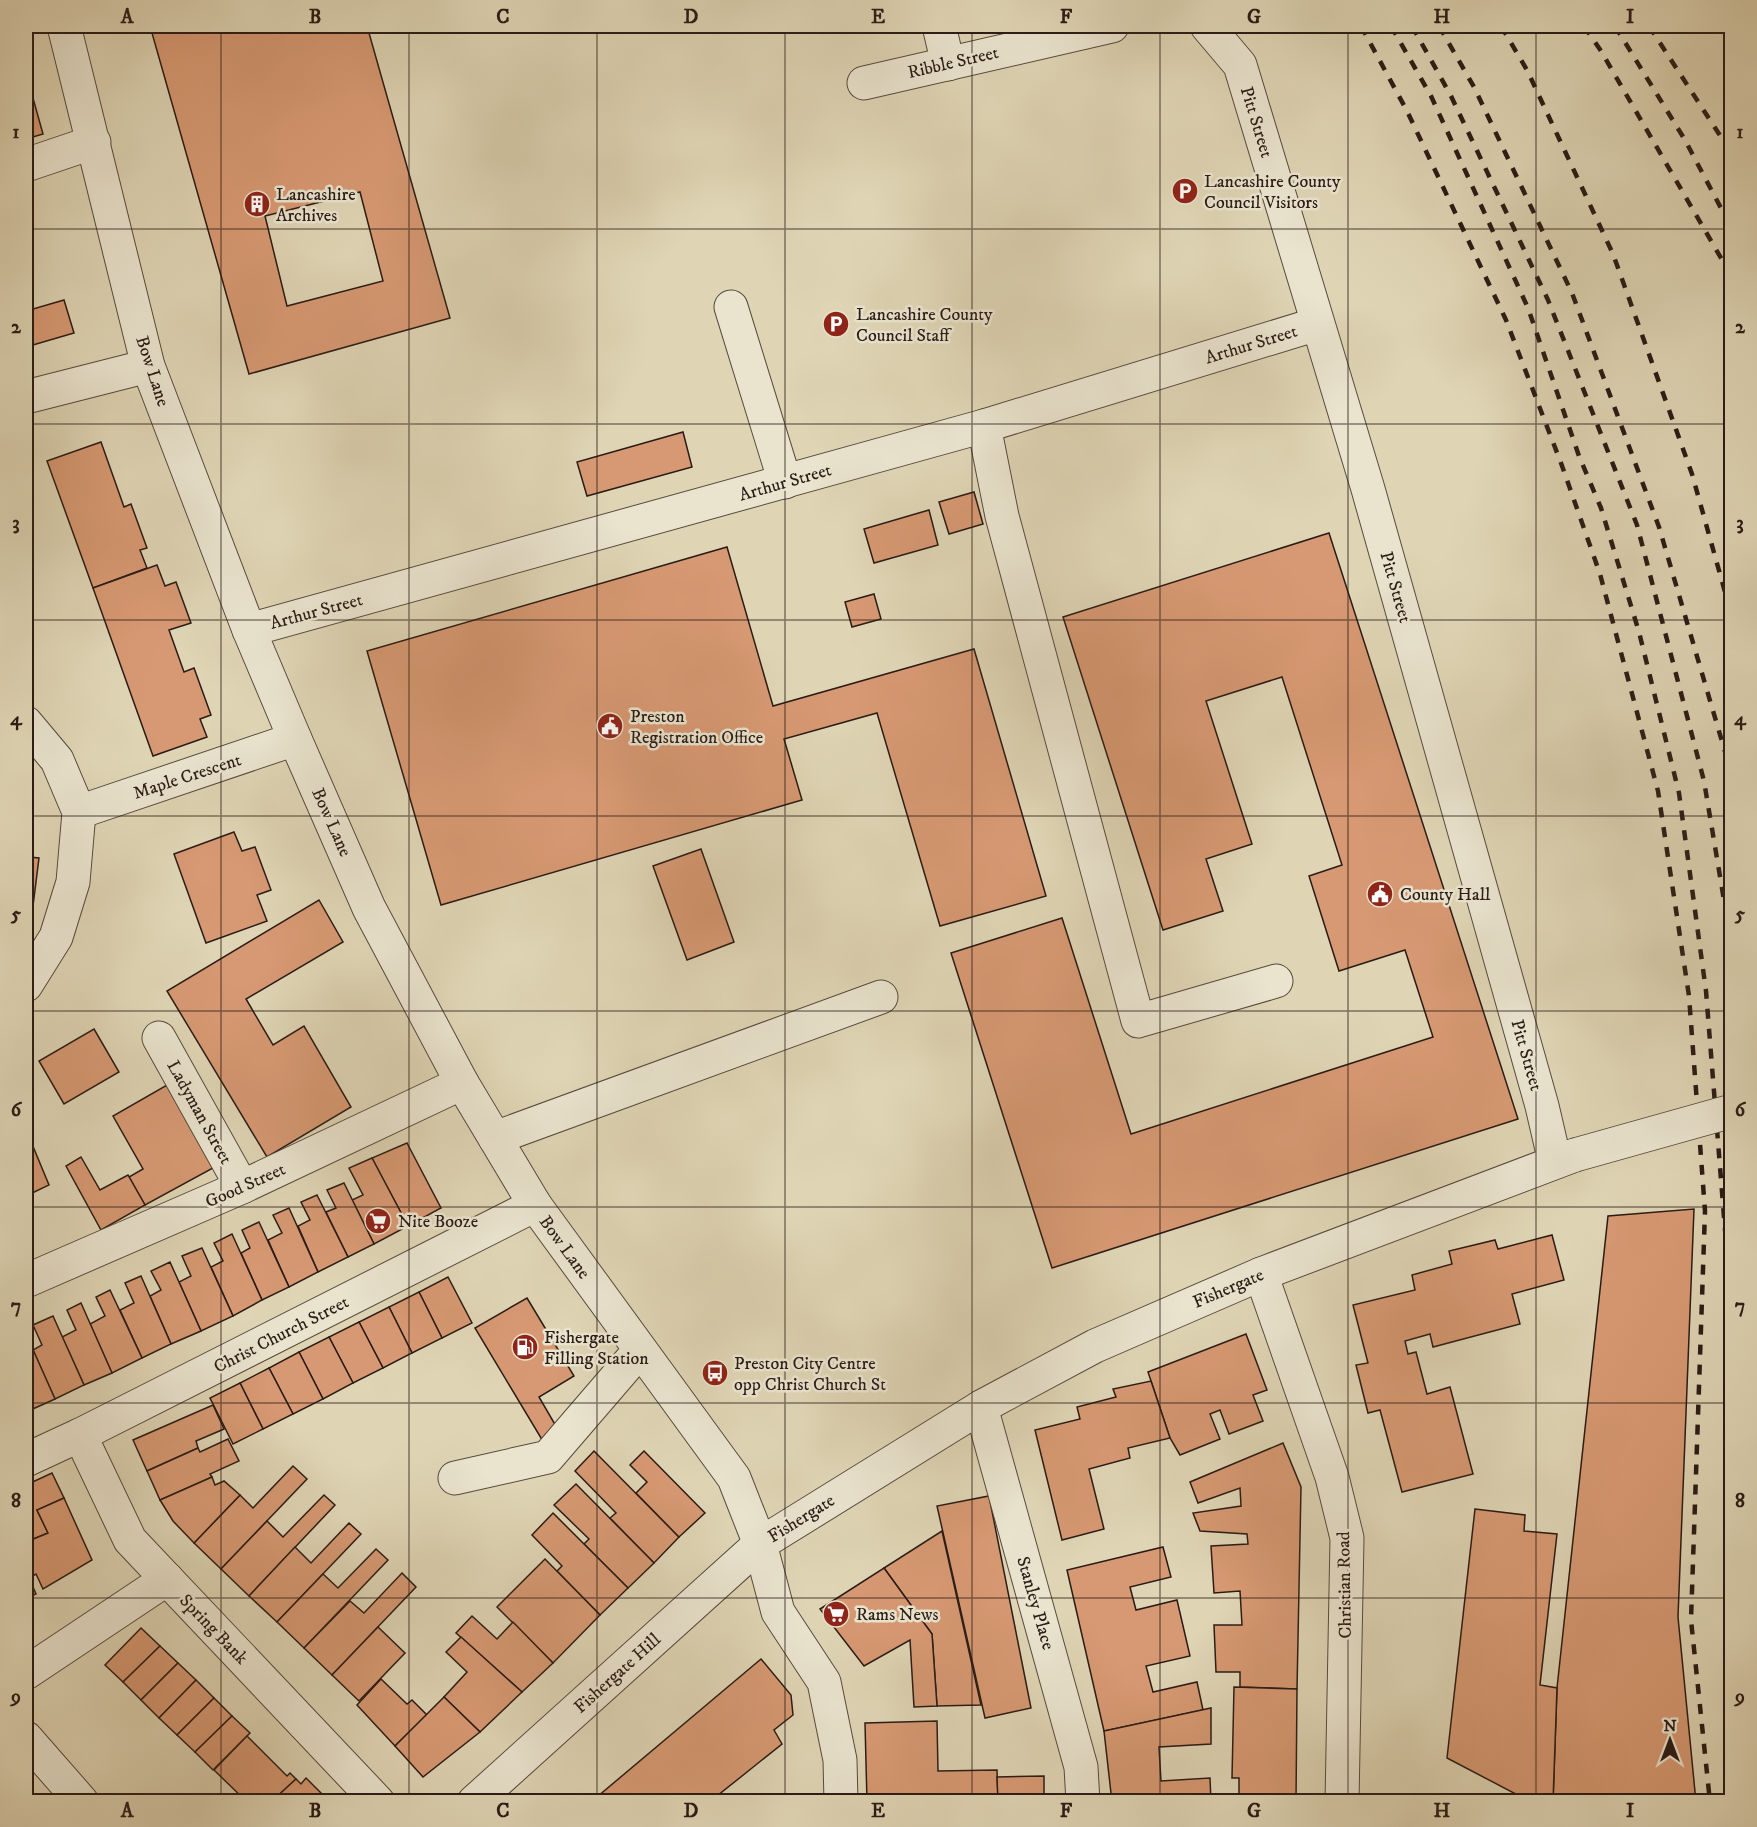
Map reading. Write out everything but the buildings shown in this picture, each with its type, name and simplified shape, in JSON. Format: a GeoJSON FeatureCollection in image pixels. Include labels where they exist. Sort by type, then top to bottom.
{"type":"FeatureCollection","features":[{"type":"Feature","properties":{"kind":"street","name":"Bow Lane"},"geometry":{"type":"LineString","coordinates":[[64,26],[148,366],[249,630],[295,740],[369,908],[462,1083],[535,1205],[734,1478],[760,1544],[778,1612],[824,1682],[840,1760],[841,1802]]}},
{"type":"Feature","properties":{"kind":"street"},"geometry":{"type":"LineString","coordinates":[[939,26],[948,64]]}},
{"type":"Feature","properties":{"kind":"street","name":"Ribble Street"},"geometry":{"type":"LineString","coordinates":[[864,82],[1112,26]]}},
{"type":"Feature","properties":{"kind":"street","name":"Pitt Street"},"geometry":{"type":"LineString","coordinates":[[1207,26],[1240,65],[1368,489],[1542,1106],[1565,1158]]}},
{"type":"Feature","properties":{"kind":"street"},"geometry":{"type":"LineString","coordinates":[[26,165],[94,142]]}},
{"type":"Feature","properties":{"kind":"street"},"geometry":{"type":"LineString","coordinates":[[730,307],[785,483]]}},
{"type":"Feature","properties":{"kind":"street","name":"Arthur Street"},"geometry":{"type":"LineString","coordinates":[[249,630],[984,426],[1317,324]]}},
{"type":"Feature","properties":{"kind":"street"},"geometry":{"type":"LineString","coordinates":[[26,396],[148,366]]}},
{"type":"Feature","properties":{"kind":"street"},"geometry":{"type":"LineString","coordinates":[[984,426],[1002,516],[1138,1021],[1276,981]]}},
{"type":"Feature","properties":{"kind":"street"},"geometry":{"type":"LineString","coordinates":[[26,723],[57,760],[78,812],[72,882],[56,937],[26,985]]}},
{"type":"Feature","properties":{"kind":"street","name":"Maple Crescent"},"geometry":{"type":"LineString","coordinates":[[78,812],[295,740]]}},
{"type":"Feature","properties":{"kind":"street"},"geometry":{"type":"LineString","coordinates":[[495,1138],[881,997]]}},
{"type":"Feature","properties":{"kind":"street","name":"Ladyman Street"},"geometry":{"type":"LineString","coordinates":[[159,1038],[242,1187]]}},
{"type":"Feature","properties":{"kind":"street","name":"Good Street"},"geometry":{"type":"LineString","coordinates":[[26,1281],[242,1187],[462,1083]]}},
{"type":"Feature","properties":{"kind":"street","name":"Fishergate"},"geometry":{"type":"LineString","coordinates":[[760,1544],[981,1407],[1095,1346],[1261,1274],[1565,1158],[1731,1111]]}},
{"type":"Feature","properties":{"kind":"street","name":"Christ Church Street"},"geometry":{"type":"LineString","coordinates":[[26,1460],[80,1436],[535,1205]]}},
{"type":"Feature","properties":{"kind":"street","name":"Christian Road"},"geometry":{"type":"LineString","coordinates":[[1261,1274],[1332,1477],[1347,1538],[1342,1802]]}},
{"type":"Feature","properties":{"kind":"street"},"geometry":{"type":"LineString","coordinates":[[455,1478],[548,1457],[640,1350]]}},
{"type":"Feature","properties":{"kind":"street","name":"Stanley Place"},"geometry":{"type":"LineString","coordinates":[[981,1407],[1081,1767],[1083,1802]]}},
{"type":"Feature","properties":{"kind":"street","name":"Spring Bank"},"geometry":{"type":"LineString","coordinates":[[80,1436],[130,1540],[378,1802]]}},
{"type":"Feature","properties":{"kind":"street","name":"Fishergate Hill"},"geometry":{"type":"LineString","coordinates":[[474,1802],[760,1544]]}},
{"type":"Feature","properties":{"kind":"street"},"geometry":{"type":"LineString","coordinates":[[26,1673],[167,1579]]}},
{"type":"Feature","properties":{"kind":"street"},"geometry":{"type":"LineString","coordinates":[[26,1738],[81,1802]]}},
{"type":"Feature","properties":{"kind":"railway"},"geometry":{"type":"LineString","coordinates":[[1361,26],[1407,111],[1506,320],[1561,463],[1600,574],[1658,791],[1689,996],[1705,1211],[1691,1620],[1710,1802]]}},
{"type":"Feature","properties":{"kind":"railway"},"geometry":{"type":"LineString","coordinates":[[1391,26],[1431,96],[1528,308],[1579,456],[1601,508],[1639,632],[1679,793],[1706,991],[1731,1305],[1732,1481]]}},
{"type":"Feature","properties":{"kind":"railway"},"geometry":{"type":"LineString","coordinates":[[1412,26],[1451,96],[1548,300],[1637,525],[1704,781],[1732,948]]}},
{"type":"Feature","properties":{"kind":"railway"},"geometry":{"type":"LineString","coordinates":[[1439,26],[1474,87],[1572,293],[1659,527],[1726,755],[1732,783]]}},
{"type":"Feature","properties":{"kind":"railway"},"geometry":{"type":"LineString","coordinates":[[1501,26],[1527,70],[1613,254],[1692,474],[1732,617]]}},
{"type":"Feature","properties":{"kind":"railway"},"geometry":{"type":"LineString","coordinates":[[1584,26],[1601,51],[1732,277]]}},
{"type":"Feature","properties":{"kind":"railway"},"geometry":{"type":"LineString","coordinates":[[1615,26],[1685,140],[1732,229]]}},
{"type":"Feature","properties":{"kind":"railway"},"geometry":{"type":"LineString","coordinates":[[1649,26],[1732,154]]}},
{"type":"Feature","properties":{"kind":"place","name":"Lancashire County Council Visitors"},"geometry":{"type":"Point","coordinates":[1185,191]}},
{"type":"Feature","properties":{"kind":"place","name":"Lancashire Archives"},"geometry":{"type":"Point","coordinates":[257,204]}},
{"type":"Feature","properties":{"kind":"place","name":"Lancashire County Council Staff"},"geometry":{"type":"Point","coordinates":[836,324]}},
{"type":"Feature","properties":{"kind":"place","name":"Preston Registration Office"},"geometry":{"type":"Point","coordinates":[610,726]}},
{"type":"Feature","properties":{"kind":"place","name":"County Hall"},"geometry":{"type":"Point","coordinates":[1380,894]}},
{"type":"Feature","properties":{"kind":"place","name":"Nite Booze"},"geometry":{"type":"Point","coordinates":[378,1221]}},
{"type":"Feature","properties":{"kind":"place","name":"Fishergate Filling Station"},"geometry":{"type":"Point","coordinates":[525,1347]}},
{"type":"Feature","properties":{"kind":"place","name":"Preston City Centre opp Christ Church St"},"geometry":{"type":"Point","coordinates":[715,1373]}},
{"type":"Feature","properties":{"kind":"place","name":"Rams News"},"geometry":{"type":"Point","coordinates":[836,1614]}}]}
